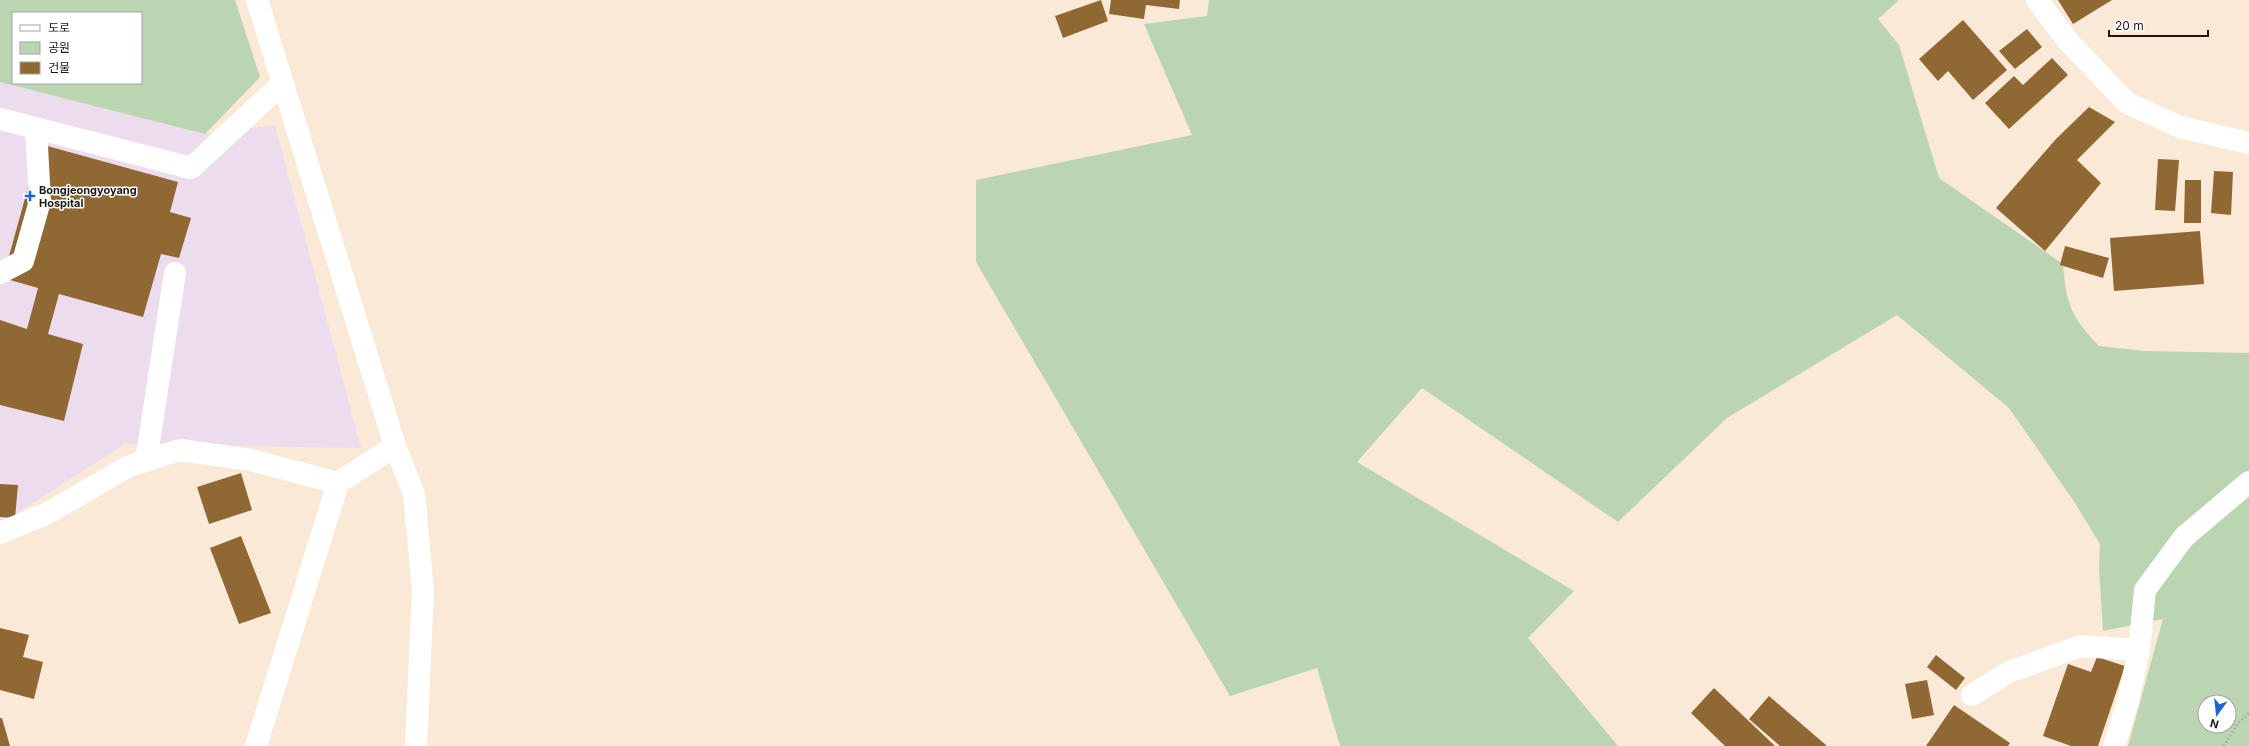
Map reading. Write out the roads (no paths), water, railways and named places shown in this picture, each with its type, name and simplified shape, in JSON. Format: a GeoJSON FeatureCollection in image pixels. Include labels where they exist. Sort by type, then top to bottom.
{"type":"FeatureCollection","features":[{"type":"Feature","properties":{"kind":"street"},"geometry":{"type":"LineString","coordinates":[[257,0],[395,446],[414,494],[423,591],[416,746]]}},
{"type":"Feature","properties":{"kind":"street"},"geometry":{"type":"LineString","coordinates":[[2037,0],[2068,41],[2127,103],[2180,127],[2249,143]]}},
{"type":"Feature","properties":{"kind":"street"},"geometry":{"type":"LineString","coordinates":[[0,119],[191,168],[283,83]]}},
{"type":"Feature","properties":{"kind":"street"},"geometry":{"type":"LineString","coordinates":[[0,273],[23,261],[40,201],[36,128]]}},
{"type":"Feature","properties":{"kind":"street"},"geometry":{"type":"LineString","coordinates":[[146,460],[175,273]]}},
{"type":"Feature","properties":{"kind":"street"},"geometry":{"type":"LineString","coordinates":[[256,746],[338,483],[395,446]]}},
{"type":"Feature","properties":{"kind":"street"},"geometry":{"type":"LineString","coordinates":[[0,533],[48,514],[129,466],[180,450],[251,460],[338,483]]}},
{"type":"Feature","properties":{"kind":"street"},"geometry":{"type":"LineString","coordinates":[[2114,746],[2128,701],[2139,650],[2145,590],[2184,537],[2249,482]]}},
{"type":"Feature","properties":{"kind":"street"},"geometry":{"type":"LineString","coordinates":[[1972,695],[2009,672],[2081,646],[2139,650]]}},
{"type":"Feature","properties":{"kind":"place","name":"Bongjeongyoyang Hospital"},"geometry":{"type":"Point","coordinates":[30,196]}}]}
